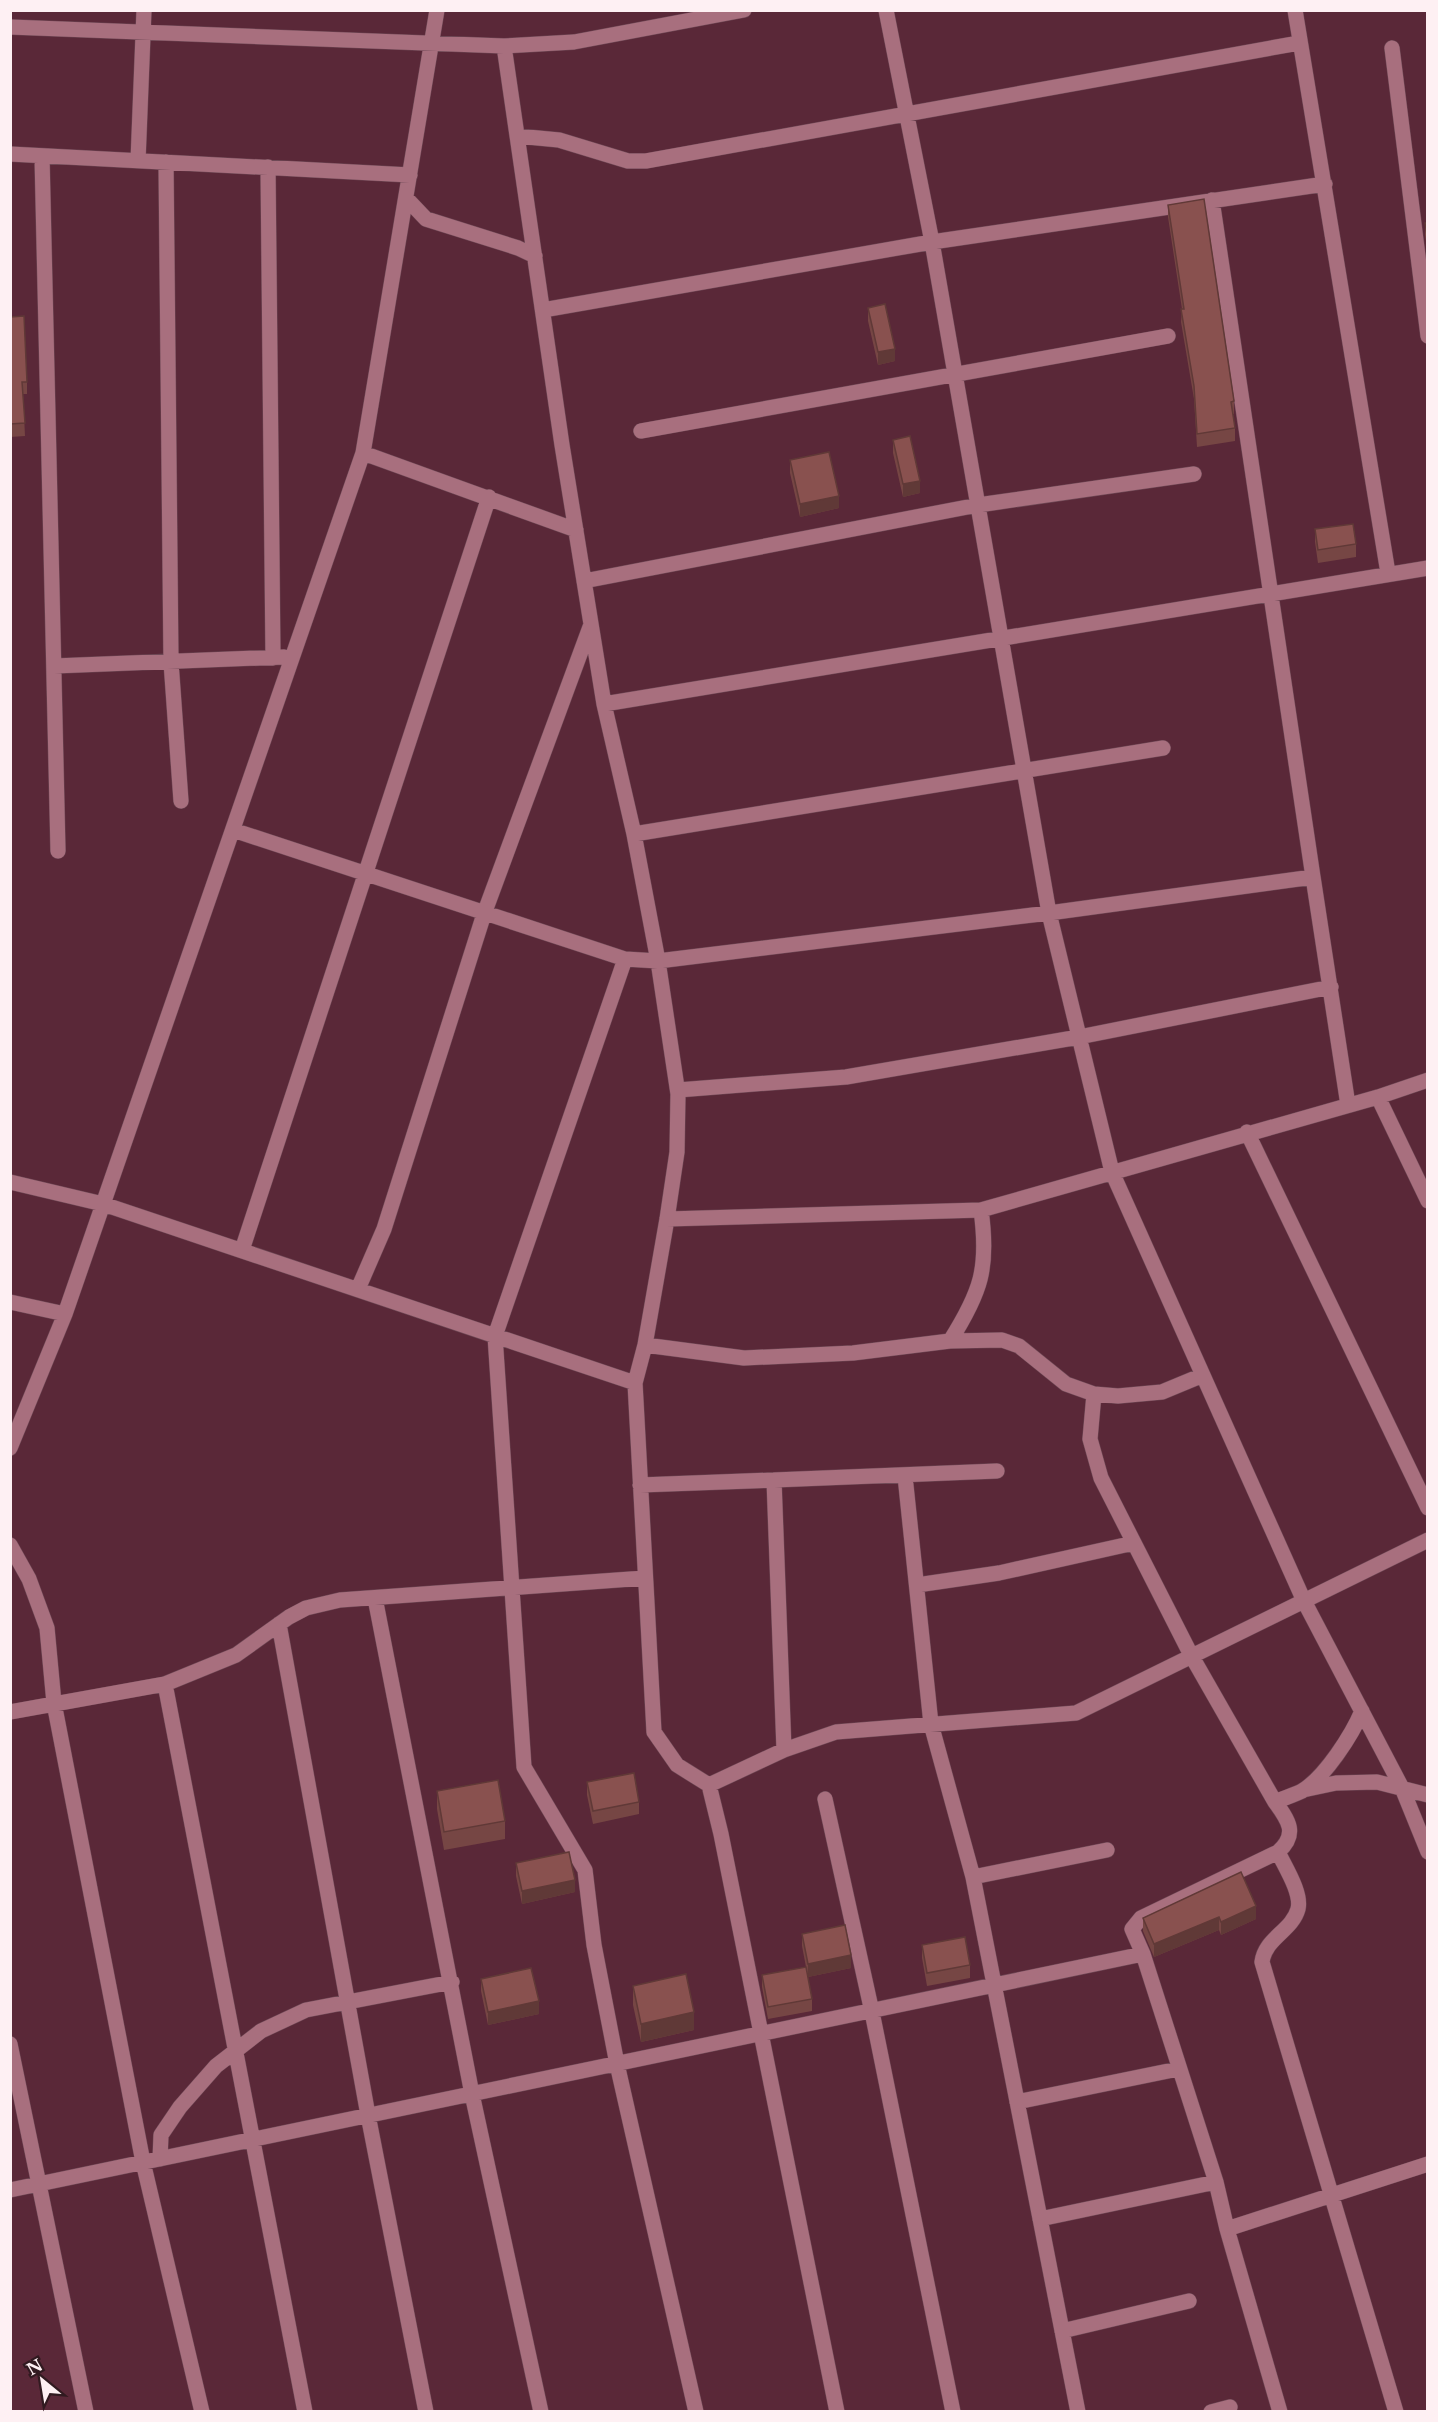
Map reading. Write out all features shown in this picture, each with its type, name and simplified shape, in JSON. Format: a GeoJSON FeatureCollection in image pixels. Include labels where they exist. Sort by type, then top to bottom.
{"type":"FeatureCollection","features":[{"type":"Feature","properties":{"kind":"street"},"geometry":{"type":"LineString","coordinates":[[138,161],[144,10]]}},
{"type":"Feature","properties":{"kind":"street"},"geometry":{"type":"LineString","coordinates":[[10,1448],[65,1314],[363,453],[438,10]]}},
{"type":"Feature","properties":{"kind":"street"},"geometry":{"type":"LineString","coordinates":[[10,27],[504,46],[574,42],[744,10]]}},
{"type":"Feature","properties":{"kind":"street"},"geometry":{"type":"LineString","coordinates":[[886,10],[932,242],[1049,913],[1112,1172],[1304,1601],[1402,1788],[1428,1852]]}},
{"type":"Feature","properties":{"kind":"street"},"geometry":{"type":"LineString","coordinates":[[1295,10],[1388,573]]}},
{"type":"Feature","properties":{"kind":"street"},"geometry":{"type":"LineString","coordinates":[[517,136],[560,140],[628,161],[646,161],[1299,43]]}},
{"type":"Feature","properties":{"kind":"street"},"geometry":{"type":"LineString","coordinates":[[504,46],[604,704],[634,834],[658,961],[678,1090],[677,1152],[645,1345],[635,1383],[654,1732],[677,1765],[709,1785],[762,2034],[837,2412]]}},
{"type":"Feature","properties":{"kind":"street"},"geometry":{"type":"LineString","coordinates":[[1392,48],[1428,336]]}},
{"type":"Feature","properties":{"kind":"street"},"geometry":{"type":"LineString","coordinates":[[10,154],[410,175]]}},
{"type":"Feature","properties":{"kind":"street"},"geometry":{"type":"LineString","coordinates":[[42,156],[58,851]]}},
{"type":"Feature","properties":{"kind":"street"},"geometry":{"type":"LineString","coordinates":[[166,162],[171,662],[181,801]]}},
{"type":"Feature","properties":{"kind":"street"},"geometry":{"type":"LineString","coordinates":[[268,167],[273,658]]}},
{"type":"Feature","properties":{"kind":"street"},"geometry":{"type":"LineString","coordinates":[[543,310],[932,242],[1325,184]]}},
{"type":"Feature","properties":{"kind":"street"},"geometry":{"type":"LineString","coordinates":[[406,198],[426,219],[508,244],[535,256]]}},
{"type":"Feature","properties":{"kind":"street"},"geometry":{"type":"LineString","coordinates":[[1212,200],[1348,1105]]}},
{"type":"Feature","properties":{"kind":"street"},"geometry":{"type":"LineString","coordinates":[[641,431],[1168,336]]}},
{"type":"Feature","properties":{"kind":"street"},"geometry":{"type":"LineString","coordinates":[[363,453],[576,530]]}},
{"type":"Feature","properties":{"kind":"street"},"geometry":{"type":"LineString","coordinates":[[584,581],[978,505],[1194,474]]}},
{"type":"Feature","properties":{"kind":"street"},"geometry":{"type":"LineString","coordinates":[[242,1250],[489,497]]}},
{"type":"Feature","properties":{"kind":"street"},"geometry":{"type":"LineString","coordinates":[[604,704],[1428,568]]}},
{"type":"Feature","properties":{"kind":"street"},"geometry":{"type":"LineString","coordinates":[[358,1289],[384,1229],[484,915],[591,624]]}},
{"type":"Feature","properties":{"kind":"street"},"geometry":{"type":"LineString","coordinates":[[54,666],[293,656]]}},
{"type":"Feature","properties":{"kind":"street"},"geometry":{"type":"LineString","coordinates":[[634,834],[1024,773],[1163,748]]}},
{"type":"Feature","properties":{"kind":"street"},"geometry":{"type":"LineString","coordinates":[[233,830],[484,915],[625,959],[658,961],[1049,913],[1313,877]]}},
{"type":"Feature","properties":{"kind":"street"},"geometry":{"type":"LineString","coordinates":[[625,959],[495,1336],[524,1767],[585,1870],[594,1945],[617,2064],[696,2412]]}},
{"type":"Feature","properties":{"kind":"street"},"geometry":{"type":"LineString","coordinates":[[678,1090],[846,1077],[1079,1036],[1331,987]]}},
{"type":"Feature","properties":{"kind":"street"},"geometry":{"type":"LineString","coordinates":[[667,1219],[981,1210],[1247,1132],[1378,1097],[1428,1080]]}},
{"type":"Feature","properties":{"kind":"street"},"geometry":{"type":"LineString","coordinates":[[1378,1097],[1428,1201]]}},
{"type":"Feature","properties":{"kind":"street"},"geometry":{"type":"LineString","coordinates":[[1247,1132],[1428,1508]]}},
{"type":"Feature","properties":{"kind":"street"},"geometry":{"type":"LineString","coordinates":[[10,1182],[103,1204],[635,1383]]}},
{"type":"Feature","properties":{"kind":"street"},"geometry":{"type":"LineString","coordinates":[[950,1341],[969,1311],[981,1284],[985,1243],[981,1210]]}},
{"type":"Feature","properties":{"kind":"street"},"geometry":{"type":"LineString","coordinates":[[10,1302],[65,1314]]}},
{"type":"Feature","properties":{"kind":"street"},"geometry":{"type":"LineString","coordinates":[[645,1345],[744,1358],[853,1353],[950,1341],[1002,1340],[1020,1347],[1066,1384],[1094,1394],[1118,1396],[1162,1392],[1203,1375]]}},
{"type":"Feature","properties":{"kind":"street"},"geometry":{"type":"LineString","coordinates":[[1094,1394],[1090,1439],[1101,1478],[1191,1655],[1275,1802],[1290,1821],[1291,1833],[1287,1844],[1278,1852],[1135,1923],[1132,1929],[1143,1954],[1216,2182],[1227,2229],[1280,2412]]}},
{"type":"Feature","properties":{"kind":"street"},"geometry":{"type":"LineString","coordinates":[[640,1485],[997,1471]]}},
{"type":"Feature","properties":{"kind":"street"},"geometry":{"type":"LineString","coordinates":[[905,1476],[932,1724],[973,1877],[1078,2412]]}},
{"type":"Feature","properties":{"kind":"street"},"geometry":{"type":"LineString","coordinates":[[774,1480],[784,1750]]}},
{"type":"Feature","properties":{"kind":"street"},"geometry":{"type":"LineString","coordinates":[[709,1785],[784,1750],[836,1732],[1076,1713],[1428,1540]]}},
{"type":"Feature","properties":{"kind":"street"},"geometry":{"type":"LineString","coordinates":[[917,1585],[999,1573],[1134,1543]]}},
{"type":"Feature","properties":{"kind":"street"},"geometry":{"type":"LineString","coordinates":[[10,1545],[29,1579],[47,1629],[54,1703],[143,2162],[202,2412]]}},
{"type":"Feature","properties":{"kind":"street"},"geometry":{"type":"LineString","coordinates":[[10,1712],[165,1684],[236,1655],[306,1608],[340,1600],[645,1578]]}},
{"type":"Feature","properties":{"kind":"street"},"geometry":{"type":"LineString","coordinates":[[375,1598],[452,1982],[472,2094],[541,2412]]}},
{"type":"Feature","properties":{"kind":"street"},"geometry":{"type":"LineString","coordinates":[[279,1624],[368,2115],[426,2412]]}},
{"type":"Feature","properties":{"kind":"street"},"geometry":{"type":"LineString","coordinates":[[165,1684],[305,2412]]}},
{"type":"Feature","properties":{"kind":"street"},"geometry":{"type":"LineString","coordinates":[[1303,1790],[1321,1774],[1354,1731],[1362,1711]]}},
{"type":"Feature","properties":{"kind":"street"},"geometry":{"type":"LineString","coordinates":[[1275,1802],[1303,1790],[1336,1784],[1377,1782],[1428,1794]]}},
{"type":"Feature","properties":{"kind":"street"},"geometry":{"type":"LineString","coordinates":[[825,1799],[872,2012],[953,2412]]}},
{"type":"Feature","properties":{"kind":"street"},"geometry":{"type":"LineString","coordinates":[[973,1877],[1107,1851]]}},
{"type":"Feature","properties":{"kind":"street"},"geometry":{"type":"LineString","coordinates":[[1278,1852],[1297,1894],[1298,1909],[1290,1922],[1264,1950],[1262,1962],[1396,2412]]}},
{"type":"Feature","properties":{"kind":"street"},"geometry":{"type":"LineString","coordinates":[[10,2190],[1143,1954]]}},
{"type":"Feature","properties":{"kind":"street"},"geometry":{"type":"LineString","coordinates":[[160,2159],[161,2135],[180,2107],[216,2066],[261,2031],[306,2010],[452,1982]]}},
{"type":"Feature","properties":{"kind":"street"},"geometry":{"type":"LineString","coordinates":[[10,2044],[86,2412]]}},
{"type":"Feature","properties":{"kind":"street"},"geometry":{"type":"LineString","coordinates":[[1017,2102],[1178,2069]]}},
{"type":"Feature","properties":{"kind":"street"},"geometry":{"type":"LineString","coordinates":[[1227,2229],[1428,2164]]}},
{"type":"Feature","properties":{"kind":"street"},"geometry":{"type":"LineString","coordinates":[[1040,2219],[1216,2182]]}},
{"type":"Feature","properties":{"kind":"street"},"geometry":{"type":"LineString","coordinates":[[1062,2331],[1189,2301]]}},
{"type":"Feature","properties":{"kind":"street"},"geometry":{"type":"LineString","coordinates":[[1211,2412],[1230,2407]]}},
{"type":"Feature","properties":{"kind":"building"},"geometry":{"type":"Polygon","coordinates":[[[1204,199],[1234,401],[1231,402],[1235,428],[1197,434],[1194,386],[1181,309],[1184,309],[1168,205],[1204,199]]]}},
{"type":"Feature","properties":{"kind":"building"},"geometry":{"type":"Polygon","coordinates":[[[1428,222],[1428,241],[1425,223],[1428,222]]]}},
{"type":"Feature","properties":{"kind":"building"},"geometry":{"type":"Polygon","coordinates":[[[885,304],[895,349],[878,352],[868,308],[885,304]]]}},
{"type":"Feature","properties":{"kind":"building"},"geometry":{"type":"Polygon","coordinates":[[[24,316],[27,382],[22,382],[25,423],[10,424],[10,317],[24,316]]]}},
{"type":"Feature","properties":{"kind":"building"},"geometry":{"type":"Polygon","coordinates":[[[910,436],[920,481],[903,484],[893,440],[910,436]]]}},
{"type":"Feature","properties":{"kind":"building"},"geometry":{"type":"Polygon","coordinates":[[[829,452],[839,496],[800,504],[790,460],[829,452]]]}},
{"type":"Feature","properties":{"kind":"building"},"geometry":{"type":"Polygon","coordinates":[[[1353,524],[1356,544],[1318,550],[1315,529],[1353,524]]]}},
{"type":"Feature","properties":{"kind":"building"},"geometry":{"type":"Polygon","coordinates":[[[634,1773],[639,1802],[593,1811],[587,1782],[634,1773]]]}},
{"type":"Feature","properties":{"kind":"building"},"geometry":{"type":"Polygon","coordinates":[[[498,1780],[505,1821],[444,1832],[437,1791],[498,1780]]]}},
{"type":"Feature","properties":{"kind":"building"},"geometry":{"type":"Polygon","coordinates":[[[569,1852],[575,1880],[522,1891],[516,1863],[569,1852]]]}},
{"type":"Feature","properties":{"kind":"building"},"geometry":{"type":"Polygon","coordinates":[[[1241,1872],[1256,1906],[1221,1922],[1219,1917],[1154,1944],[1143,1918],[1241,1872]]]}},
{"type":"Feature","properties":{"kind":"building"},"geometry":{"type":"Polygon","coordinates":[[[845,1925],[851,1955],[808,1964],[802,1934],[845,1925]]]}},
{"type":"Feature","properties":{"kind":"building"},"geometry":{"type":"Polygon","coordinates":[[[965,1937],[970,1965],[927,1973],[922,1945],[965,1937]]]}},
{"type":"Feature","properties":{"kind":"building"},"geometry":{"type":"Polygon","coordinates":[[[806,1967],[812,1999],[768,2007],[762,1975],[806,1967]]]}},
{"type":"Feature","properties":{"kind":"building"},"geometry":{"type":"Polygon","coordinates":[[[531,1968],[539,2001],[488,2012],[481,1979],[531,1968]]]}},
{"type":"Feature","properties":{"kind":"building"},"geometry":{"type":"Polygon","coordinates":[[[686,1974],[694,2012],[641,2024],[633,1986],[686,1974]]]}}]}
